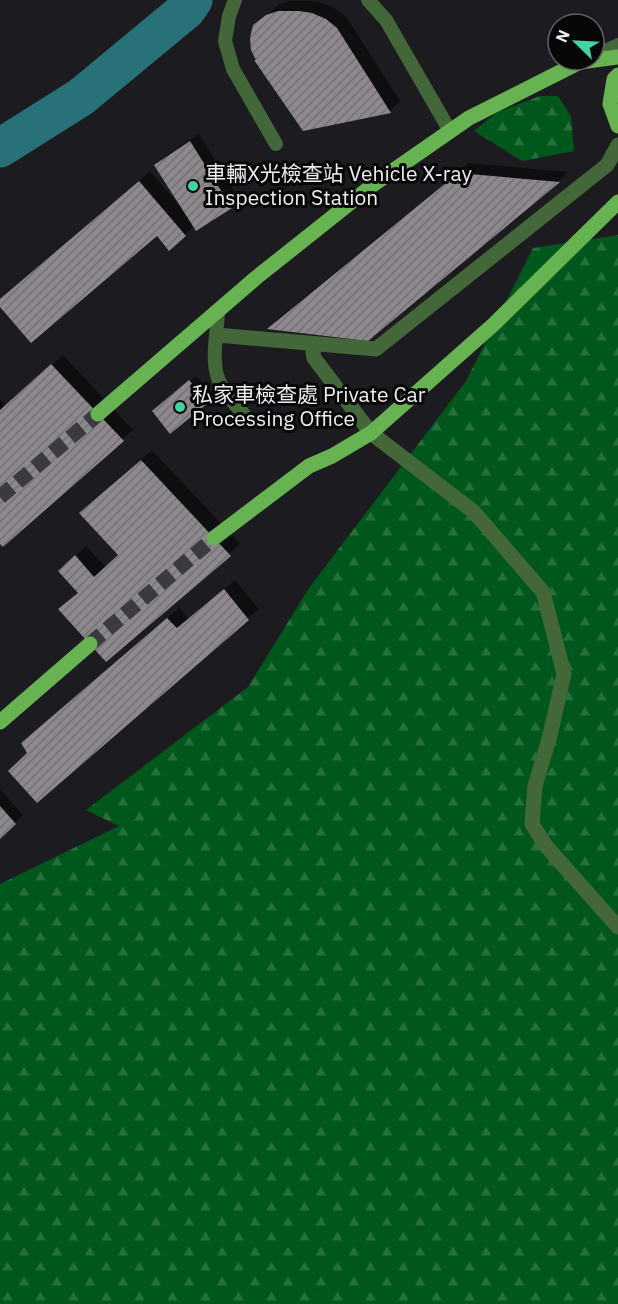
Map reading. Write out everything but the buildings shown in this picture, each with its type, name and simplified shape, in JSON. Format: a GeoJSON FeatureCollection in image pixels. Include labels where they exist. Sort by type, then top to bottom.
{"type":"FeatureCollection","features":[{"type":"Feature","properties":{"kind":"main road"},"geometry":{"type":"LineString","coordinates":[[98,414],[257,277],[374,184],[469,118],[560,72]]}},
{"type":"Feature","properties":{"kind":"main road"},"geometry":{"type":"LineString","coordinates":[[618,75],[614,79],[610,104],[618,126]]}},
{"type":"Feature","properties":{"kind":"main road"},"geometry":{"type":"LineString","coordinates":[[214,538],[309,466],[332,456],[371,433],[493,325],[618,202]]}},
{"type":"Feature","properties":{"kind":"main road"},"geometry":{"type":"LineString","coordinates":[[0,722],[90,644]]}},
{"type":"Feature","properties":{"kind":"street"},"geometry":{"type":"LineString","coordinates":[[217,335],[376,349],[607,165],[618,145]]}},
{"type":"Feature","properties":{"kind":"street"},"geometry":{"type":"LineString","coordinates":[[316,344],[313,352],[314,358],[371,433],[474,512],[543,592],[564,674],[535,786],[532,824],[546,846],[618,927]]}},
{"type":"Feature","properties":{"kind":"lane"},"geometry":{"type":"LineString","coordinates":[[368,0],[386,20],[450,131]]}},
{"type":"Feature","properties":{"kind":"lane"},"geometry":{"type":"LineString","coordinates":[[231,1],[225,41],[233,69],[276,144]]}},
{"type":"Feature","properties":{"kind":"lane"},"geometry":{"type":"LineString","coordinates":[[394,34],[407,27]]}},
{"type":"Feature","properties":{"kind":"lane"},"geometry":{"type":"LineString","coordinates":[[218,312],[215,363],[217,376],[222,388],[246,417]]}},
{"type":"Feature","properties":{"kind":"green space"},"geometry":{"type":"Polygon","coordinates":[[[540,96],[558,96],[571,116],[574,151],[522,161],[474,131],[496,113],[540,96]]]}},
{"type":"Feature","properties":{"kind":"green space"},"geometry":{"type":"Polygon","coordinates":[[[618,235],[618,1304],[0,1304],[0,884],[119,826],[86,810],[248,687],[309,588],[466,381],[533,248],[618,235]]]}},
{"type":"Feature","properties":{"kind":"waterway"},"geometry":{"type":"LineString","coordinates":[[0,148],[81,97],[186,10],[193,0]]}},
{"type":"Feature","properties":{"kind":"tunnel"},"geometry":{"type":"LineString","coordinates":[[0,497],[98,414]]}},
{"type":"Feature","properties":{"kind":"tunnel"},"geometry":{"type":"LineString","coordinates":[[90,644],[214,538]]}},
{"type":"Feature","properties":{"kind":"place","name":"車輛X光檢查站 Vehicle X-ray Inspection Station"},"geometry":{"type":"Point","coordinates":[193,186]}},
{"type":"Feature","properties":{"kind":"place","name":"私家車檢查處 Private Car Processing Office"},"geometry":{"type":"Point","coordinates":[180,407]}}]}
